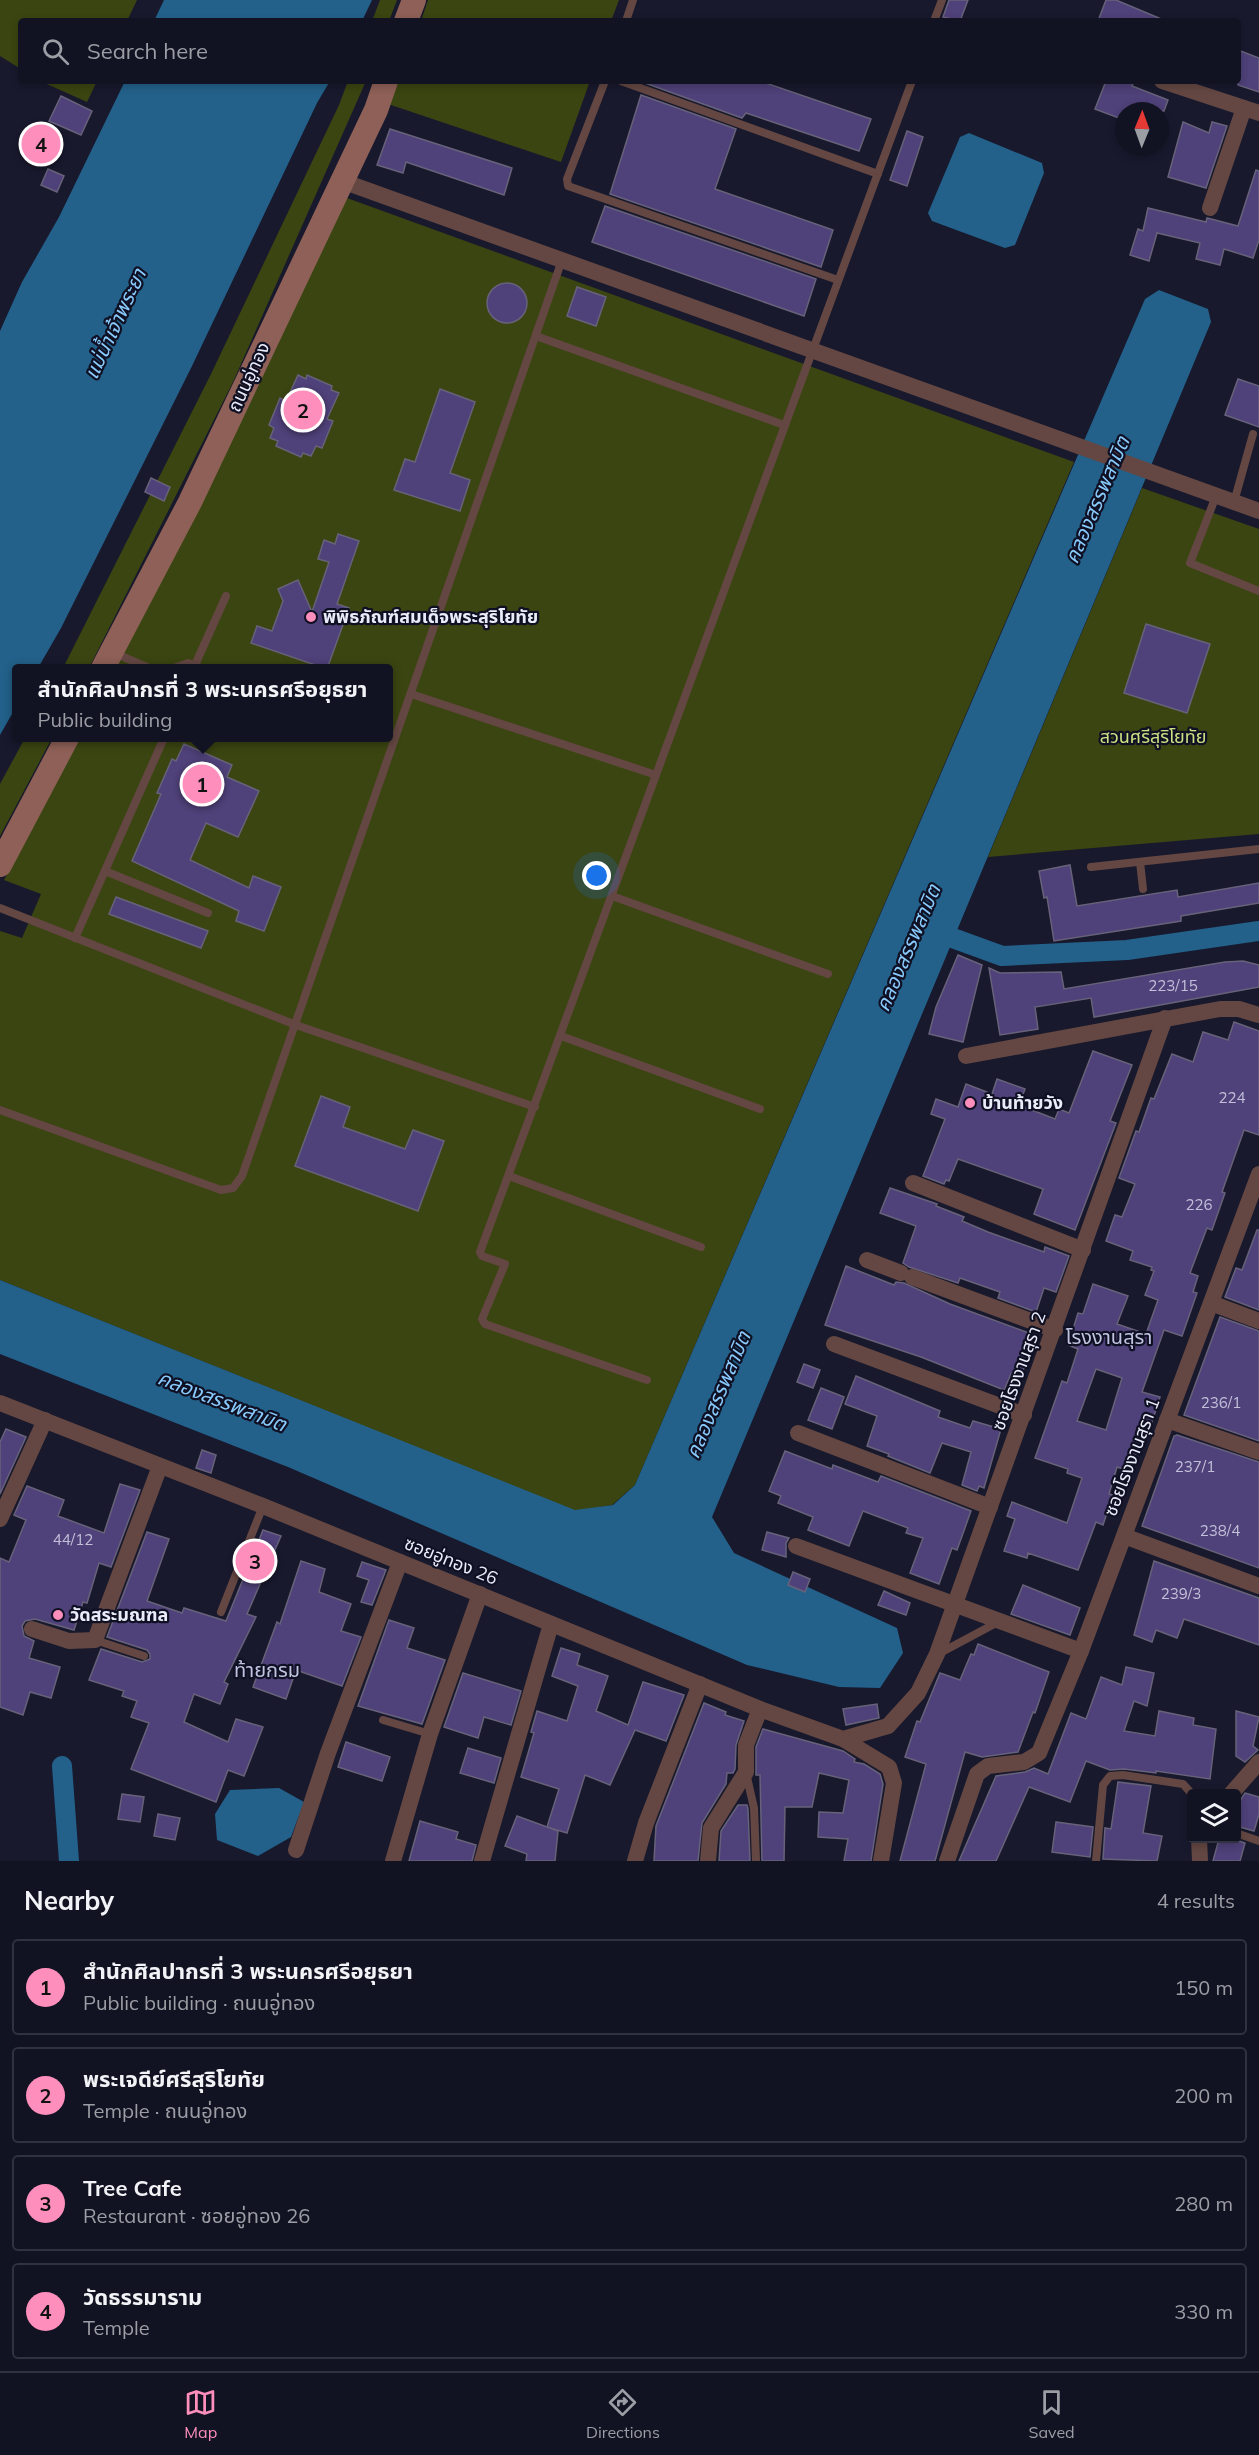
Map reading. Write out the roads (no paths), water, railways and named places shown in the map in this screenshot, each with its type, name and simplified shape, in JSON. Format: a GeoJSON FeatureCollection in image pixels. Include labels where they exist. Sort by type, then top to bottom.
{"type":"FeatureCollection","features":[{"type":"Feature","properties":{"kind":"main road"},"geometry":{"type":"LineString","coordinates":[[407,18],[414,0]]}},
{"type":"Feature","properties":{"kind":"main road","name":"ถนนอู่ทอง"},"geometry":{"type":"LineString","coordinates":[[107,660],[190,502],[376,110],[385,84]]}},
{"type":"Feature","properties":{"kind":"main road"},"geometry":{"type":"LineString","coordinates":[[0,865],[65,742]]}},
{"type":"Feature","properties":{"kind":"street"},"geometry":{"type":"LineString","coordinates":[[1171,84],[1252,111],[1210,208]]}},
{"type":"Feature","properties":{"kind":"street"},"geometry":{"type":"LineString","coordinates":[[342,181],[1259,511]]}},
{"type":"Feature","properties":{"kind":"street"},"geometry":{"type":"LineString","coordinates":[[966,1056],[1220,1009],[1239,1009],[1259,1015]]}},
{"type":"Feature","properties":{"kind":"street","name":"ซอยโรงงานสุรา 2"},"geometry":{"type":"LineString","coordinates":[[843,1739],[888,1726],[918,1692],[937,1654],[1165,1018]]}},
{"type":"Feature","properties":{"kind":"street","name":"ซอยโรงงานสุรา 1"},"geometry":{"type":"LineString","coordinates":[[947,1861],[977,1774],[988,1767],[1024,1762],[1040,1753],[1081,1651],[1211,1303],[1255,1195],[1259,1174]]}},
{"type":"Feature","properties":{"kind":"street"},"geometry":{"type":"LineString","coordinates":[[914,1183],[1083,1250]]}},
{"type":"Feature","properties":{"kind":"street"},"geometry":{"type":"LineString","coordinates":[[867,1260],[1055,1329]]}},
{"type":"Feature","properties":{"kind":"street"},"geometry":{"type":"LineString","coordinates":[[1211,1303],[1259,1321]]}},
{"type":"Feature","properties":{"kind":"street"},"geometry":{"type":"LineString","coordinates":[[834,1344],[1024,1415]]}},
{"type":"Feature","properties":{"kind":"street","name":"ซอยอู่ทอง 26"},"geometry":{"type":"LineString","coordinates":[[0,1403],[263,1506],[760,1709],[843,1739],[889,1767],[892,1774],[894,1783],[881,1861]]}},
{"type":"Feature","properties":{"kind":"street"},"geometry":{"type":"LineString","coordinates":[[0,1519],[45,1420]]}},
{"type":"Feature","properties":{"kind":"street"},"geometry":{"type":"LineString","coordinates":[[1167,1420],[1259,1452]]}},
{"type":"Feature","properties":{"kind":"street"},"geometry":{"type":"LineString","coordinates":[[798,1432],[990,1507]]}},
{"type":"Feature","properties":{"kind":"street"},"geometry":{"type":"LineString","coordinates":[[32,1629],[69,1641],[95,1640],[160,1466]]}},
{"type":"Feature","properties":{"kind":"street"},"geometry":{"type":"LineString","coordinates":[[1124,1536],[1259,1586]]}},
{"type":"Feature","properties":{"kind":"street"},"geometry":{"type":"LineString","coordinates":[[796,1546],[1081,1651]]}},
{"type":"Feature","properties":{"kind":"street"},"geometry":{"type":"LineString","coordinates":[[296,1850],[328,1754],[400,1562]]}},
{"type":"Feature","properties":{"kind":"street"},"geometry":{"type":"LineString","coordinates":[[393,1861],[430,1734],[480,1594]]}},
{"type":"Feature","properties":{"kind":"street"},"geometry":{"type":"LineString","coordinates":[[482,1861],[502,1783],[551,1624]]}},
{"type":"Feature","properties":{"kind":"street"},"geometry":{"type":"LineString","coordinates":[[636,1861],[646,1823],[700,1684]]}},
{"type":"Feature","properties":{"kind":"street"},"geometry":{"type":"LineString","coordinates":[[708,1861],[711,1828],[746,1772],[746,1745],[760,1709]]}},
{"type":"Feature","properties":{"kind":"street"},"geometry":{"type":"LineString","coordinates":[[1235,1789],[1259,1762]]}},
{"type":"Feature","properties":{"kind":"street"},"geometry":{"type":"LineString","coordinates":[[1199,1843],[1200,1861]]}},
{"type":"Feature","properties":{"kind":"lane"},"geometry":{"type":"LineString","coordinates":[[627,18],[633,0]]}},
{"type":"Feature","properties":{"kind":"lane"},"geometry":{"type":"LineString","coordinates":[[935,18],[942,0]]}},
{"type":"Feature","properties":{"kind":"lane"},"geometry":{"type":"LineString","coordinates":[[604,84],[567,179],[568,186],[838,280]]}},
{"type":"Feature","properties":{"kind":"lane"},"geometry":{"type":"LineString","coordinates":[[629,84],[878,174]]}},
{"type":"Feature","properties":{"kind":"lane"},"geometry":{"type":"LineString","coordinates":[[647,1380],[483,1322],[505,1264],[482,1256],[480,1252],[911,84]]}},
{"type":"Feature","properties":{"kind":"lane"},"geometry":{"type":"LineString","coordinates":[[0,1110],[221,1190],[233,1188],[242,1176],[562,260]]}},
{"type":"Feature","properties":{"kind":"lane"},"geometry":{"type":"LineString","coordinates":[[536,336],[784,425]]}},
{"type":"Feature","properties":{"kind":"lane"},"geometry":{"type":"LineString","coordinates":[[1234,502],[1253,434]]}},
{"type":"Feature","properties":{"kind":"lane"},"geometry":{"type":"LineString","coordinates":[[1216,496],[1190,563],[1259,591]]}},
{"type":"Feature","properties":{"kind":"lane"},"geometry":{"type":"LineString","coordinates":[[199,664],[226,596]]}},
{"type":"Feature","properties":{"kind":"lane"},"geometry":{"type":"LineString","coordinates":[[107,660],[126,664]]}},
{"type":"Feature","properties":{"kind":"lane"},"geometry":{"type":"LineString","coordinates":[[411,694],[656,775]]}},
{"type":"Feature","properties":{"kind":"lane"},"geometry":{"type":"LineString","coordinates":[[75,938],[162,742]]}},
{"type":"Feature","properties":{"kind":"lane"},"geometry":{"type":"LineString","coordinates":[[1090,867],[1259,849]]}},
{"type":"Feature","properties":{"kind":"lane"},"geometry":{"type":"LineString","coordinates":[[1140,862],[1143,889]]}},
{"type":"Feature","properties":{"kind":"lane"},"geometry":{"type":"LineString","coordinates":[[105,871],[207,913]]}},
{"type":"Feature","properties":{"kind":"lane"},"geometry":{"type":"LineString","coordinates":[[612,896],[828,974]]}},
{"type":"Feature","properties":{"kind":"lane"},"geometry":{"type":"LineString","coordinates":[[0,908],[296,1026],[534,1107]]}},
{"type":"Feature","properties":{"kind":"lane"},"geometry":{"type":"LineString","coordinates":[[561,1036],[759,1109]]}},
{"type":"Feature","properties":{"kind":"lane"},"geometry":{"type":"LineString","coordinates":[[509,1176],[701,1247]]}},
{"type":"Feature","properties":{"kind":"lane"},"geometry":{"type":"LineString","coordinates":[[221,1612],[263,1506]]}},
{"type":"Feature","properties":{"kind":"lane"},"geometry":{"type":"LineString","coordinates":[[937,1654],[1000,1622]]}},
{"type":"Feature","properties":{"kind":"lane"},"geometry":{"type":"LineString","coordinates":[[95,1640],[144,1656]]}},
{"type":"Feature","properties":{"kind":"lane"},"geometry":{"type":"LineString","coordinates":[[383,1720],[430,1734]]}},
{"type":"Feature","properties":{"kind":"lane"},"geometry":{"type":"LineString","coordinates":[[746,1772],[754,1808],[756,1861]]}},
{"type":"Feature","properties":{"kind":"lane"},"geometry":{"type":"LineString","coordinates":[[1096,1861],[1103,1785],[1110,1776],[1123,1775],[1183,1784],[1187,1789]]}},
{"type":"Feature","properties":{"kind":"lane"},"geometry":{"type":"LineString","coordinates":[[1241,1835],[1259,1841]]}},
{"type":"Feature","properties":{"kind":"water"},"geometry":{"type":"Polygon","coordinates":[[[164,0],[372,0],[363,18],[155,18],[164,0]]]}},
{"type":"Feature","properties":{"kind":"water","name":"แม่น้ำเจ้าพระยา"},"geometry":{"type":"Polygon","coordinates":[[[124,84],[328,84],[317,103],[192,366],[61,628],[40,664],[12,664],[12,714],[0,735],[0,331],[22,282],[59,217],[124,84]]]}},
{"type":"Feature","properties":{"kind":"water"},"geometry":{"type":"Polygon","coordinates":[[[969,133],[1042,163],[1044,173],[1015,245],[1005,248],[932,221],[928,213],[960,137],[969,133]]]}},
{"type":"Feature","properties":{"kind":"water","name":"คลองสรรพสามิต"},"geometry":{"type":"Polygon","coordinates":[[[1159,290],[1208,309],[1211,322],[712,1517],[734,1553],[897,1628],[903,1653],[880,1688],[839,1687],[747,1665],[288,1467],[0,1354],[0,1280],[575,1510],[613,1505],[635,1485],[1145,299],[1159,290]]]}},
{"type":"Feature","properties":{"kind":"water"},"geometry":{"type":"Polygon","coordinates":[[[279,1788],[304,1802],[291,1837],[258,1856],[217,1840],[215,1814],[230,1790],[279,1788]]]}},
{"type":"Feature","properties":{"kind":"waterway","name":"คลองสรรพสามิต"},"geometry":{"type":"LineString","coordinates":[[928,929],[1002,956],[1127,950],[1259,931]]}},
{"type":"Feature","properties":{"kind":"waterway"},"geometry":{"type":"LineString","coordinates":[[62,1766],[69,1861]]}},
{"type":"Feature","properties":{"kind":"place","name":"วัดธรรมาราม"},"geometry":{"type":"Point","coordinates":[41,144]}},
{"type":"Feature","properties":{"kind":"place","name":"พระเจดีย์ศรีสุริโยทัย"},"geometry":{"type":"Point","coordinates":[303,410]}},
{"type":"Feature","properties":{"kind":"place","name":"พิพิธภัณฑ์สมเด็จพระสุริโยทัย"},"geometry":{"type":"Point","coordinates":[311,617]}},
{"type":"Feature","properties":{"kind":"place","name":"สำนักศิลปากรที่ 3 พระนครศรีอยุธยา"},"geometry":{"type":"Point","coordinates":[202,784]}},
{"type":"Feature","properties":{"kind":"place","name":"บ้านท้ายวัง"},"geometry":{"type":"Point","coordinates":[970,1103]}},
{"type":"Feature","properties":{"kind":"place","name":"Tree Cafe"},"geometry":{"type":"Point","coordinates":[255,1561]}},
{"type":"Feature","properties":{"kind":"place","name":"วัดสระมณฑล"},"geometry":{"type":"Point","coordinates":[58,1615]}},
{"type":"Feature","properties":{"kind":"district","name":"โรงงานสุรา"},"geometry":{"type":"Point","coordinates":[1109,1337]}},
{"type":"Feature","properties":{"kind":"district","name":"ท้ายกรม"},"geometry":{"type":"Point","coordinates":[267,1670]}},
{"type":"Feature","properties":{"kind":"park label","name":"สวนศรีสุริโยทัย"},"geometry":{"type":"Point","coordinates":[1153,737]}}]}
